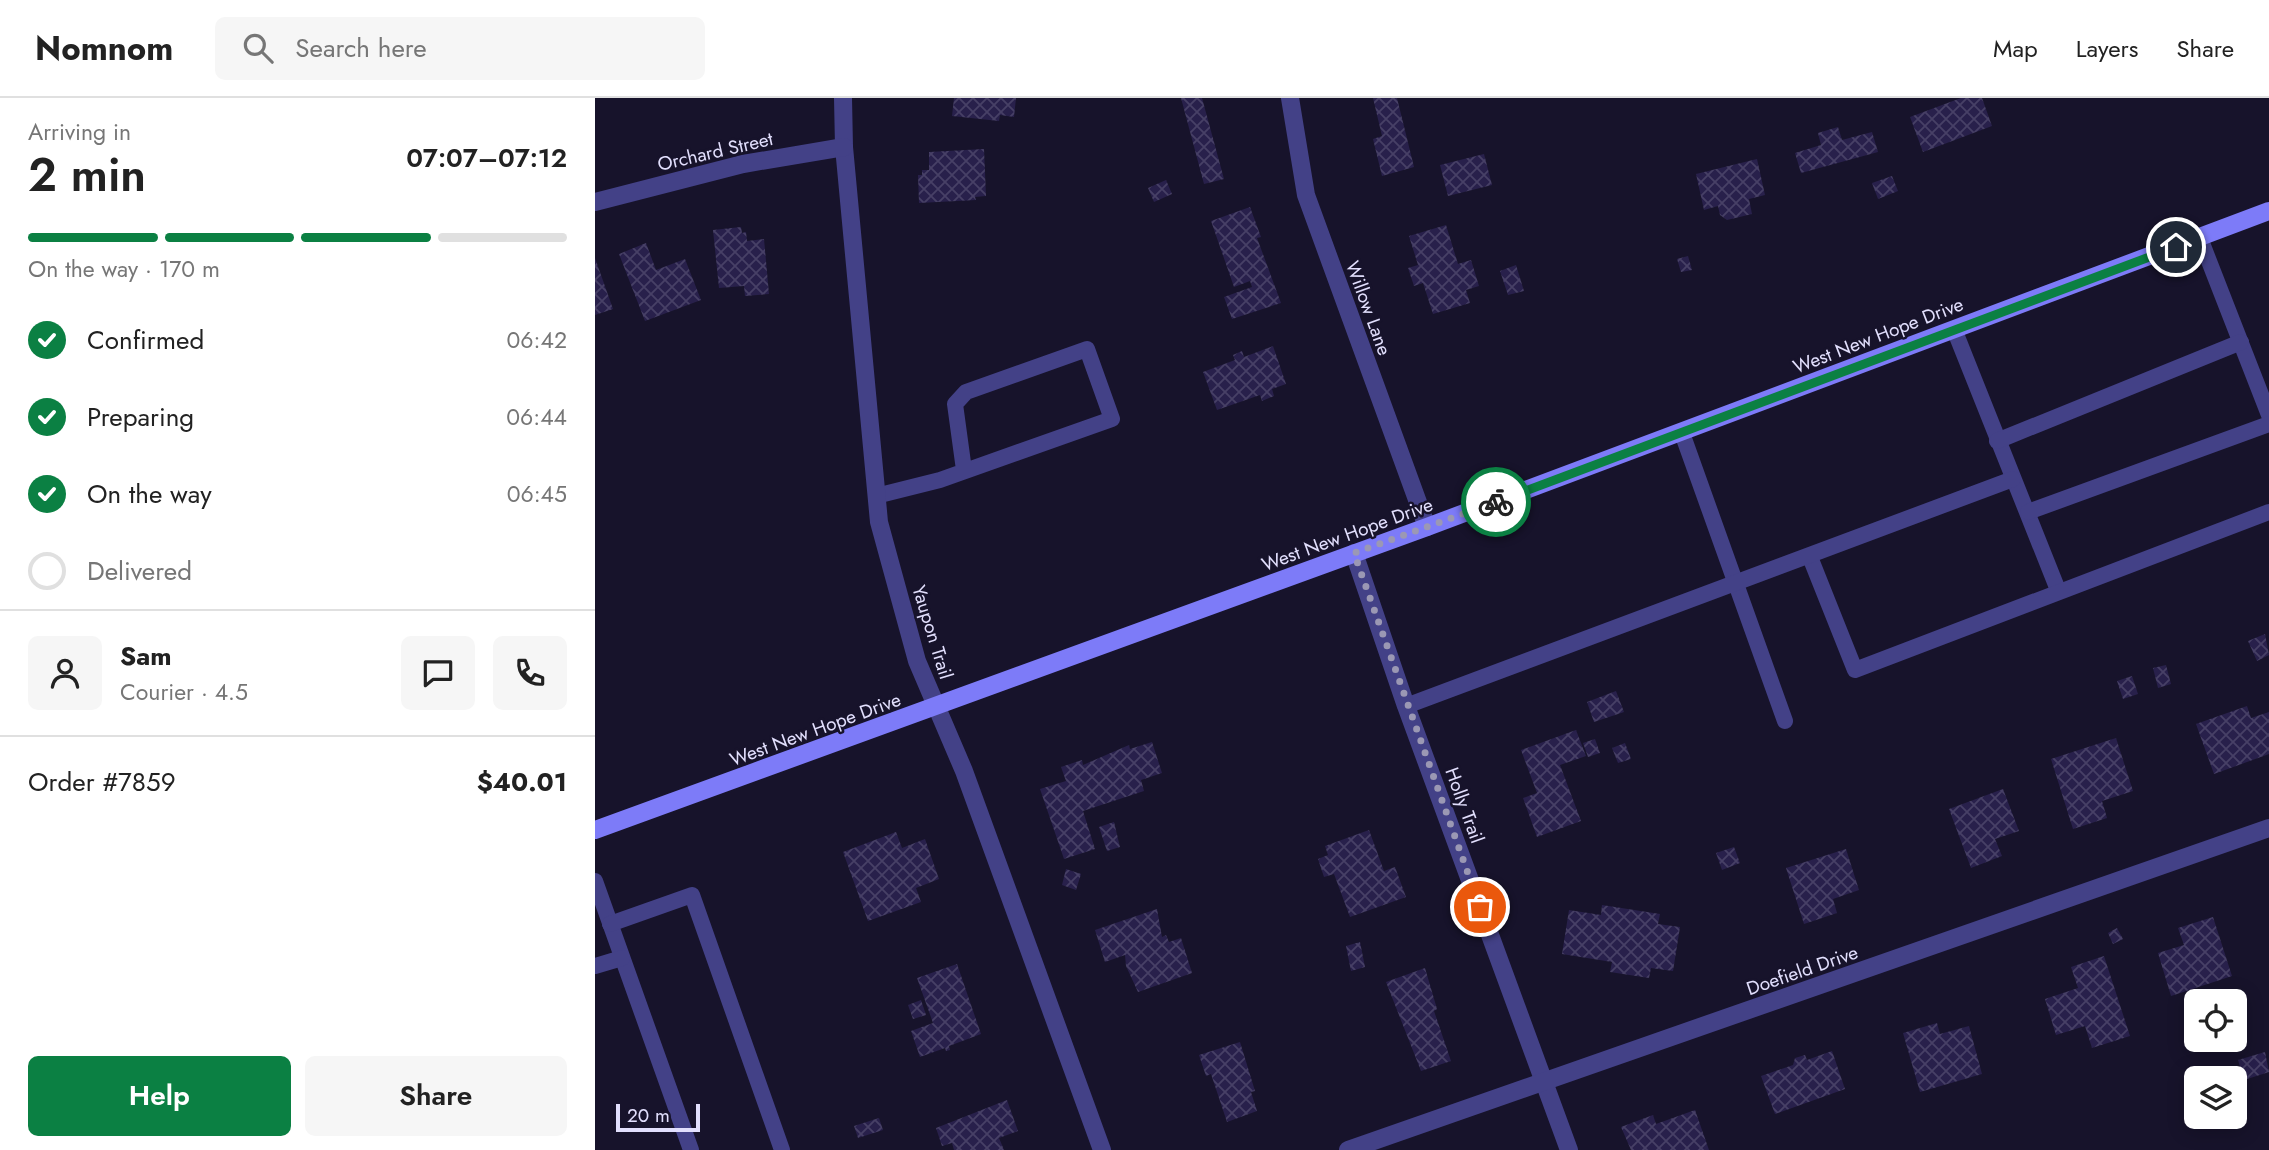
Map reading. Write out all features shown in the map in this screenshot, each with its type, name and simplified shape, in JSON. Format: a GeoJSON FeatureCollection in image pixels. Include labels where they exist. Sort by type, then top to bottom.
{"type":"FeatureCollection","features":[{"type":"Feature","properties":{"kind":"main road","name":"West New Hope Drive"},"geometry":{"type":"LineString","coordinates":[[595,830],[936,708],[1682,433],[2269,211]]}},
{"type":"Feature","properties":{"kind":"street","name":"Yaupon Trail"},"geometry":{"type":"LineString","coordinates":[[843,98],[844,147],[879,522],[917,661],[964,771],[1102,1150]]}},
{"type":"Feature","properties":{"kind":"street","name":"Willow Lane"},"geometry":{"type":"LineString","coordinates":[[1290,98],[1306,194],[1427,527]]}},
{"type":"Feature","properties":{"kind":"street","name":"Orchard Street"},"geometry":{"type":"LineString","coordinates":[[595,202],[743,164],[844,147]]}},
{"type":"Feature","properties":{"kind":"street","name":"Holly Trail"},"geometry":{"type":"LineString","coordinates":[[1354,553],[1406,706],[1569,1150]]}},
{"type":"Feature","properties":{"kind":"street","name":"Doefield Drive"},"geometry":{"type":"LineString","coordinates":[[1348,1150],[2269,828]]}},
{"type":"Feature","properties":{"kind":"lane"},"geometry":{"type":"LineString","coordinates":[[2200,238],[2269,415]]}},
{"type":"Feature","properties":{"kind":"lane"},"geometry":{"type":"LineString","coordinates":[[1954,329],[2058,590]]}},
{"type":"Feature","properties":{"kind":"lane"},"geometry":{"type":"LineString","coordinates":[[1997,441],[2241,342]]}},
{"type":"Feature","properties":{"kind":"lane"},"geometry":{"type":"LineString","coordinates":[[876,496],[964,470],[1112,419],[1087,349],[966,392],[955,404],[964,470]]}},
{"type":"Feature","properties":{"kind":"lane"},"geometry":{"type":"LineString","coordinates":[[2028,512],[2269,424]]}},
{"type":"Feature","properties":{"kind":"lane"},"geometry":{"type":"LineString","coordinates":[[1682,433],[1785,722]]}},
{"type":"Feature","properties":{"kind":"lane"},"geometry":{"type":"LineString","coordinates":[[1406,706],[1737,585],[2013,479]]}},
{"type":"Feature","properties":{"kind":"lane"},"geometry":{"type":"LineString","coordinates":[[1810,557],[1855,670],[2058,590],[2269,512]]}},
{"type":"Feature","properties":{"kind":"lane"},"geometry":{"type":"LineString","coordinates":[[595,881],[691,1150]]}},
{"type":"Feature","properties":{"kind":"lane"},"geometry":{"type":"LineString","coordinates":[[610,924],[692,895],[782,1150]]}},
{"type":"Feature","properties":{"kind":"lane"},"geometry":{"type":"LineString","coordinates":[[595,966],[622,958]]}},
{"type":"Feature","properties":{"kind":"building"},"geometry":{"type":"Polygon","coordinates":[[[954,98],[1016,98],[1014,117],[1000,115],[999,121],[952,116],[954,98]]]}},
{"type":"Feature","properties":{"kind":"building"},"geometry":{"type":"Polygon","coordinates":[[[1181,98],[1202,98],[1224,179],[1204,184],[1181,98]]]}},
{"type":"Feature","properties":{"kind":"building"},"geometry":{"type":"Polygon","coordinates":[[[1373,98],[1397,98],[1414,167],[1382,176],[1373,139],[1382,136],[1373,98]]]}},
{"type":"Feature","properties":{"kind":"building"},"geometry":{"type":"Polygon","coordinates":[[[1961,98],[1982,98],[1992,126],[1923,152],[1910,117],[1961,98]]]}},
{"type":"Feature","properties":{"kind":"building"},"geometry":{"type":"Polygon","coordinates":[[[1838,127],[1842,140],[1872,132],[1878,152],[1801,173],[1795,153],[1821,145],[1818,133],[1838,127]]]}},
{"type":"Feature","properties":{"kind":"building"},"geometry":{"type":"Polygon","coordinates":[[[984,149],[986,196],[975,197],[976,200],[919,203],[918,175],[922,175],[922,170],[929,170],[929,152],[984,149]]]}},
{"type":"Feature","properties":{"kind":"building"},"geometry":{"type":"Polygon","coordinates":[[[1484,154],[1492,185],[1448,196],[1440,165],[1484,154]]]}},
{"type":"Feature","properties":{"kind":"building"},"geometry":{"type":"Polygon","coordinates":[[[1757,159],[1765,195],[1749,199],[1752,214],[1727,220],[1720,215],[1718,206],[1704,210],[1696,174],[1757,159]]]}},
{"type":"Feature","properties":{"kind":"building"},"geometry":{"type":"Polygon","coordinates":[[[1892,176],[1898,191],[1878,199],[1872,183],[1892,176]]]}},
{"type":"Feature","properties":{"kind":"building"},"geometry":{"type":"Polygon","coordinates":[[[1166,180],[1172,194],[1154,202],[1148,188],[1166,180]]]}},
{"type":"Feature","properties":{"kind":"building"},"geometry":{"type":"Polygon","coordinates":[[[1250,207],[1261,237],[1257,238],[1281,303],[1232,319],[1224,297],[1252,287],[1250,281],[1234,287],[1211,221],[1250,207]]]}},
{"type":"Feature","properties":{"kind":"building"},"geometry":{"type":"Polygon","coordinates":[[[1446,225],[1458,264],[1471,260],[1479,286],[1466,290],[1470,303],[1433,314],[1423,283],[1414,286],[1408,268],[1418,265],[1409,236],[1446,225]]]}},
{"type":"Feature","properties":{"kind":"building"},"geometry":{"type":"Polygon","coordinates":[[[741,227],[742,233],[746,232],[747,241],[764,239],[769,294],[745,296],[744,286],[719,288],[713,230],[741,227]]]}},
{"type":"Feature","properties":{"kind":"building"},"geometry":{"type":"Polygon","coordinates":[[[646,243],[656,270],[685,259],[701,300],[645,321],[619,254],[646,243]]]}},
{"type":"Feature","properties":{"kind":"building"},"geometry":{"type":"Polygon","coordinates":[[[1688,256],[1692,270],[1681,272],[1677,259],[1688,256]]]}},
{"type":"Feature","properties":{"kind":"building"},"geometry":{"type":"Polygon","coordinates":[[[595,258],[613,309],[595,315],[595,258]]]}},
{"type":"Feature","properties":{"kind":"building"},"geometry":{"type":"Polygon","coordinates":[[[1516,265],[1524,291],[1508,295],[1500,271],[1516,265]]]}},
{"type":"Feature","properties":{"kind":"building"},"geometry":{"type":"Polygon","coordinates":[[[1273,346],[1286,384],[1272,389],[1274,396],[1262,401],[1260,395],[1217,410],[1203,372],[1235,360],[1233,355],[1242,351],[1244,357],[1273,346]]]}},
{"type":"Feature","properties":{"kind":"building"},"geometry":{"type":"Polygon","coordinates":[[[2265,634],[2269,655],[2257,661],[2248,641],[2265,634]]]}},
{"type":"Feature","properties":{"kind":"building"},"geometry":{"type":"Polygon","coordinates":[[[2166,665],[2171,684],[2158,688],[2153,668],[2166,665]]]}},
{"type":"Feature","properties":{"kind":"building"},"geometry":{"type":"Polygon","coordinates":[[[2132,676],[2138,694],[2123,699],[2117,681],[2132,676]]]}},
{"type":"Feature","properties":{"kind":"building"},"geometry":{"type":"Polygon","coordinates":[[[1616,691],[1624,712],[1594,722],[1587,702],[1616,691]]]}},
{"type":"Feature","properties":{"kind":"building"},"geometry":{"type":"Polygon","coordinates":[[[2247,706],[2251,718],[2269,712],[2269,754],[2214,774],[2196,724],[2247,706]]]}},
{"type":"Feature","properties":{"kind":"building"},"geometry":{"type":"Polygon","coordinates":[[[1576,730],[1586,756],[1560,765],[1581,821],[1537,837],[1523,798],[1537,793],[1521,750],[1576,730]]]}},
{"type":"Feature","properties":{"kind":"building"},"geometry":{"type":"Polygon","coordinates":[[[2116,738],[2133,791],[2102,801],[2107,818],[2073,829],[2051,759],[2116,738]]]}},
{"type":"Feature","properties":{"kind":"building"},"geometry":{"type":"Polygon","coordinates":[[[1595,739],[1600,753],[1588,757],[1583,743],[1595,739]]]}},
{"type":"Feature","properties":{"kind":"building"},"geometry":{"type":"Polygon","coordinates":[[[1152,742],[1162,773],[1141,780],[1144,791],[1083,811],[1095,849],[1064,859],[1040,789],[1066,781],[1061,767],[1082,760],[1083,765],[1129,745],[1130,749],[1152,742]]]}},
{"type":"Feature","properties":{"kind":"building"},"geometry":{"type":"Polygon","coordinates":[[[1625,743],[1631,759],[1618,763],[1612,748],[1625,743]]]}},
{"type":"Feature","properties":{"kind":"building"},"geometry":{"type":"Polygon","coordinates":[[[2003,789],[2019,831],[1995,839],[2002,856],[1971,868],[1949,809],[2003,789]]]}},
{"type":"Feature","properties":{"kind":"building"},"geometry":{"type":"Polygon","coordinates":[[[1114,822],[1120,847],[1107,851],[1099,827],[1114,822]]]}},
{"type":"Feature","properties":{"kind":"building"},"geometry":{"type":"Polygon","coordinates":[[[1369,830],[1384,871],[1395,867],[1406,897],[1350,917],[1334,874],[1324,877],[1318,859],[1328,855],[1325,846],[1369,830]]]}},
{"type":"Feature","properties":{"kind":"building"},"geometry":{"type":"Polygon","coordinates":[[[896,832],[902,848],[925,839],[939,879],[916,888],[921,902],[868,921],[843,852],[896,832]]]}},
{"type":"Feature","properties":{"kind":"building"},"geometry":{"type":"Polygon","coordinates":[[[1734,847],[1740,863],[1722,870],[1716,853],[1734,847]]]}},
{"type":"Feature","properties":{"kind":"building"},"geometry":{"type":"Polygon","coordinates":[[[1846,849],[1859,890],[1833,899],[1837,913],[1804,924],[1786,868],[1846,849]]]}},
{"type":"Feature","properties":{"kind":"building"},"geometry":{"type":"Polygon","coordinates":[[[1066,869],[1081,874],[1076,890],[1062,885],[1066,869]]]}},
{"type":"Feature","properties":{"kind":"building"},"geometry":{"type":"Polygon","coordinates":[[[1602,905],[1660,914],[1658,924],[1680,927],[1673,971],[1651,968],[1649,978],[1610,972],[1612,962],[1562,954],[1569,910],[1601,915],[1602,905]]]}},
{"type":"Feature","properties":{"kind":"building"},"geometry":{"type":"Polygon","coordinates":[[[1157,909],[1162,937],[1166,935],[1169,942],[1181,938],[1192,973],[1138,992],[1126,966],[1125,955],[1105,962],[1095,930],[1157,909]]]}},
{"type":"Feature","properties":{"kind":"building"},"geometry":{"type":"Polygon","coordinates":[[[2213,917],[2232,976],[2192,989],[2184,989],[2184,992],[2171,996],[2158,953],[2184,945],[2178,928],[2213,917]]]}},
{"type":"Feature","properties":{"kind":"building"},"geometry":{"type":"Polygon","coordinates":[[[2117,928],[2123,939],[2113,944],[2108,933],[2117,928]]]}},
{"type":"Feature","properties":{"kind":"building"},"geometry":{"type":"Polygon","coordinates":[[[1360,942],[1365,967],[1351,971],[1346,946],[1360,942]]]}},
{"type":"Feature","properties":{"kind":"building"},"geometry":{"type":"Polygon","coordinates":[[[2104,956],[2130,1036],[2092,1048],[2085,1026],[2056,1035],[2045,999],[2078,988],[2071,967],[2104,956]]]}},
{"type":"Feature","properties":{"kind":"building"},"geometry":{"type":"Polygon","coordinates":[[[957,964],[981,1034],[949,1046],[950,1050],[946,1051],[945,1048],[920,1057],[911,1031],[933,1023],[917,978],[957,964]]]}},
{"type":"Feature","properties":{"kind":"building"},"geometry":{"type":"Polygon","coordinates":[[[1425,968],[1437,1009],[1434,1011],[1451,1061],[1421,1071],[1386,982],[1425,968]]]}},
{"type":"Feature","properties":{"kind":"building"},"geometry":{"type":"Polygon","coordinates":[[[921,1000],[926,1015],[913,1019],[908,1005],[921,1000]]]}},
{"type":"Feature","properties":{"kind":"building"},"geometry":{"type":"Polygon","coordinates":[[[1937,1023],[1940,1034],[1969,1026],[1982,1074],[1920,1092],[1903,1033],[1937,1023]]]}},
{"type":"Feature","properties":{"kind":"building"},"geometry":{"type":"Polygon","coordinates":[[[1240,1042],[1255,1091],[1251,1092],[1257,1111],[1227,1122],[1211,1074],[1206,1076],[1199,1055],[1240,1042]]]}},
{"type":"Feature","properties":{"kind":"building"},"geometry":{"type":"Polygon","coordinates":[[[1832,1051],[1845,1089],[1775,1114],[1761,1076],[1793,1065],[1795,1058],[1805,1055],[1807,1060],[1832,1051]]]}},
{"type":"Feature","properties":{"kind":"building"},"geometry":{"type":"Polygon","coordinates":[[[2265,1052],[2269,1072],[2247,1079],[2247,1066],[2240,1066],[2238,1060],[2265,1052]]]}},
{"type":"Feature","properties":{"kind":"building"},"geometry":{"type":"Polygon","coordinates":[[[1007,1100],[1018,1131],[999,1138],[1004,1150],[954,1150],[952,1143],[942,1146],[936,1128],[1007,1100]]]}},
{"type":"Feature","properties":{"kind":"building"},"geometry":{"type":"Polygon","coordinates":[[[1695,1110],[1709,1150],[1631,1150],[1621,1127],[1653,1115],[1656,1124],[1695,1110]]]}},
{"type":"Feature","properties":{"kind":"building"},"geometry":{"type":"Polygon","coordinates":[[[879,1118],[883,1130],[858,1138],[854,1126],[879,1118]]]}},
{"type":"Feature","properties":{"kind":"way so far"},"geometry":{"type":"LineString","coordinates":[[1480,907],[1406,706],[1354,553],[1496,502]]}},
{"type":"Feature","properties":{"kind":"route"},"geometry":{"type":"LineString","coordinates":[[1496,502],[2176,247]]}}]}
